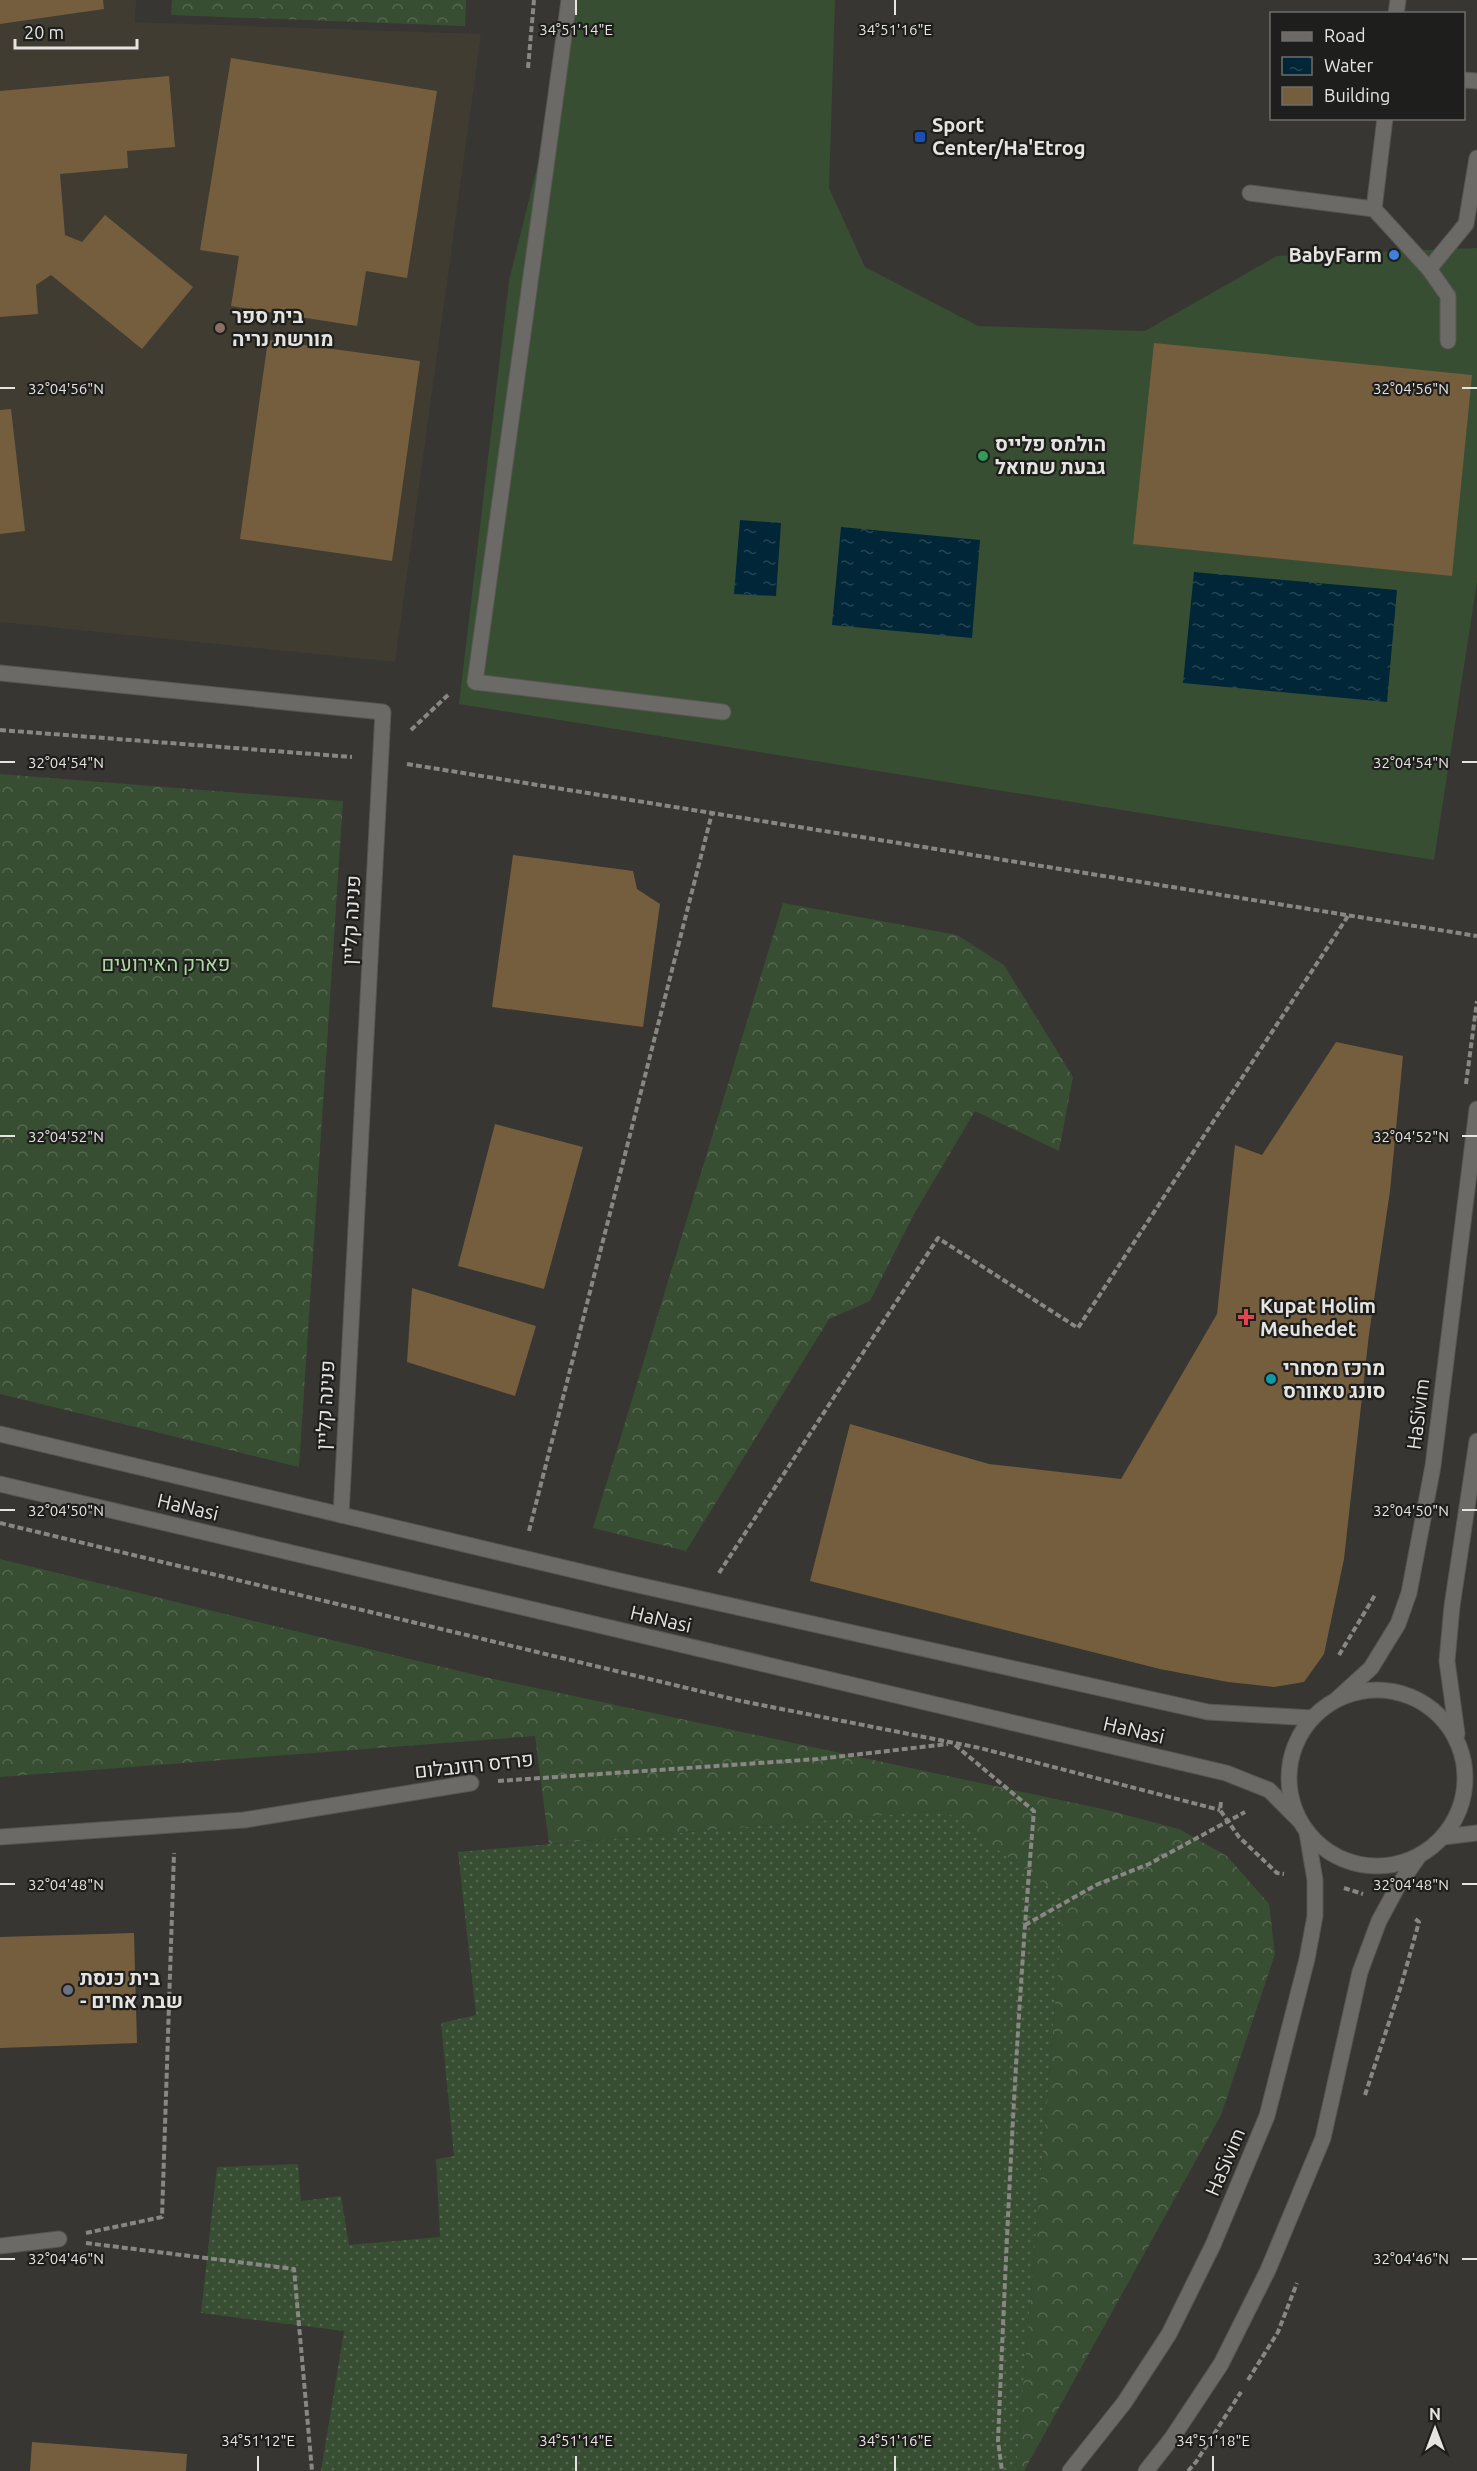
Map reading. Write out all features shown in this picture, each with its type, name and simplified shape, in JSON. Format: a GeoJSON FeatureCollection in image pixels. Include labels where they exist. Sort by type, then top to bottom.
{"type":"FeatureCollection","features":[{"type":"Feature","properties":{"kind":"street"},"geometry":{"type":"LineString","coordinates":[[569,0],[475,682],[723,712]]}},
{"type":"Feature","properties":{"kind":"street"},"geometry":{"type":"LineString","coordinates":[[1374,209],[1385,120]]}},
{"type":"Feature","properties":{"kind":"street"},"geometry":{"type":"LineString","coordinates":[[1429,269],[1467,224],[1477,158]]}},
{"type":"Feature","properties":{"kind":"street"},"geometry":{"type":"LineString","coordinates":[[1250,193],[1374,209],[1429,269],[1448,296],[1448,341]]}},
{"type":"Feature","properties":{"kind":"street","name":"פנינה קליין"},"geometry":{"type":"LineString","coordinates":[[0,673],[383,712],[341,1515]]}},
{"type":"Feature","properties":{"kind":"street","name":"HaSivim"},"geometry":{"type":"LineString","coordinates":[[1337,1699],[1371,1668],[1398,1624],[1409,1593],[1433,1466],[1477,1109]]}},
{"type":"Feature","properties":{"kind":"street","name":"HaNasi"},"geometry":{"type":"LineString","coordinates":[[0,1434],[522,1558],[1208,1712],[1312,1718]]}},
{"type":"Feature","properties":{"kind":"street"},"geometry":{"type":"LineString","coordinates":[[1459,1746],[1447,1661],[1452,1606],[1475,1469],[1477,1441]]}},
{"type":"Feature","properties":{"kind":"street","name":"HaNasi"},"geometry":{"type":"LineString","coordinates":[[0,1484],[1226,1773],[1269,1790],[1303,1826]]}},
{"type":"Feature","properties":{"kind":"street"},"geometry":{"type":"LineString","coordinates":[[1146,2471],[1172,2438],[1221,2364],[1268,2270],[1323,2138],[1360,1972],[1379,1921],[1419,1856],[1443,1837],[1456,1818],[1471,1776],[1459,1746],[1444,1720],[1422,1702],[1394,1691],[1365,1690],[1337,1699],[1312,1718],[1297,1740],[1289,1767],[1289,1794],[1303,1826],[1324,1850],[1347,1862],[1371,1866],[1395,1864],[1419,1856]]}},
{"type":"Feature","properties":{"kind":"street","name":"פרדס רוזנבלום"},"geometry":{"type":"LineString","coordinates":[[0,1837],[244,1820],[471,1783]]}},
{"type":"Feature","properties":{"kind":"street","name":"HaSivim"},"geometry":{"type":"LineString","coordinates":[[1070,2471],[1124,2403],[1169,2334],[1213,2245],[1267,2116],[1315,1916],[1315,1880],[1303,1826]]}},
{"type":"Feature","properties":{"kind":"street"},"geometry":{"type":"LineString","coordinates":[[1443,1837],[1477,1833]]}},
{"type":"Feature","properties":{"kind":"street"},"geometry":{"type":"LineString","coordinates":[[0,2246],[59,2239]]}},
{"type":"Feature","properties":{"kind":"path"},"geometry":{"type":"LineString","coordinates":[[0,730],[381,759],[1477,936]]}},
{"type":"Feature","properties":{"kind":"path"},"geometry":{"type":"LineString","coordinates":[[522,1558],[712,813]]}},
{"type":"Feature","properties":{"kind":"path"},"geometry":{"type":"LineString","coordinates":[[702,1599],[938,1238],[1078,1328],[1348,916]]}},
{"type":"Feature","properties":{"kind":"path"},"geometry":{"type":"LineString","coordinates":[[1464,1095],[1477,1001]]}},
{"type":"Feature","properties":{"kind":"path"},"geometry":{"type":"LineString","coordinates":[[0,1522],[741,1701],[953,1743],[1220,1810]]}},
{"type":"Feature","properties":{"kind":"path"},"geometry":{"type":"LineString","coordinates":[[1334,1664],[1376,1594]]}},
{"type":"Feature","properties":{"kind":"path"},"geometry":{"type":"LineString","coordinates":[[953,1743],[1034,1811],[1024,1926],[998,2429],[1002,2471]]}},
{"type":"Feature","properties":{"kind":"path","name":"פרדס רוזנבלום"},"geometry":{"type":"LineString","coordinates":[[471,1783],[818,1759],[953,1743]]}},
{"type":"Feature","properties":{"kind":"path"},"geometry":{"type":"LineString","coordinates":[[1226,1773],[1220,1810],[1239,1837],[1277,1873],[1315,1880],[1390,1902],[1419,1922],[1401,1986],[1362,2104]]}},
{"type":"Feature","properties":{"kind":"path"},"geometry":{"type":"LineString","coordinates":[[1024,1926],[1096,1885],[1149,1864],[1276,1796]]}},
{"type":"Feature","properties":{"kind":"path"},"geometry":{"type":"LineString","coordinates":[[59,2239],[162,2217],[174,1825]]}},
{"type":"Feature","properties":{"kind":"path"},"geometry":{"type":"LineString","coordinates":[[59,2239],[294,2269],[312,2471]]}},
{"type":"Feature","properties":{"kind":"path"},"geometry":{"type":"LineString","coordinates":[[1188,2471],[1197,2462],[1278,2332],[1298,2280]]}},
{"type":"Feature","properties":{"kind":"shaded area","name":"בית ספר מורשת נריה"},"geometry":{"type":"Polygon","coordinates":[[[0,0],[136,0],[135,22],[481,34],[395,662],[0,622],[0,0]]]}},
{"type":"Feature","properties":{"kind":"green space"},"geometry":{"type":"Polygon","coordinates":[[[172,0],[466,0],[465,26],[171,15],[172,0]]]}},
{"type":"Feature","properties":{"kind":"green space","name":"הולמס פלייס גבעת שמואל"},"geometry":{"type":"Polygon","coordinates":[[[578,0],[835,0],[829,188],[865,267],[978,326],[1145,331],[1277,256],[1477,248],[1477,582],[1434,860],[459,704],[509,281],[578,0]]]}},
{"type":"Feature","properties":{"kind":"green space","name":"פארק האירועים"},"geometry":{"type":"Polygon","coordinates":[[[0,774],[343,801],[299,1467],[0,1394],[0,774]]]}},
{"type":"Feature","properties":{"kind":"green space"},"geometry":{"type":"Polygon","coordinates":[[[783,903],[957,935],[1004,965],[1073,1077],[1059,1151],[975,1111],[914,1214],[870,1301],[829,1319],[686,1551],[593,1528],[783,903]]]}},
{"type":"Feature","properties":{"kind":"green space"},"geometry":{"type":"Polygon","coordinates":[[[0,1559],[480,1676],[1107,1810],[1179,1829],[1227,1856],[1269,1904],[1275,1954],[1221,2115],[1024,2471],[1016,2471],[1064,1898],[944,1810],[549,1844],[535,1736],[0,1777],[0,1559]]]}},
{"type":"Feature","properties":{"kind":"green space"},"geometry":{"type":"Polygon","coordinates":[[[944,1810],[1064,1898],[1016,2471],[321,2471],[344,2331],[201,2313],[217,2167],[298,2164],[301,2201],[341,2196],[349,2245],[440,2237],[436,2159],[454,2156],[441,2023],[476,2015],[458,1852],[944,1810]]]}},
{"type":"Feature","properties":{"kind":"water"},"geometry":{"type":"Polygon","coordinates":[[[740,520],[781,523],[776,596],[734,594],[740,520]]]}},
{"type":"Feature","properties":{"kind":"water"},"geometry":{"type":"Polygon","coordinates":[[[841,527],[980,540],[972,638],[832,625],[841,527]]]}},
{"type":"Feature","properties":{"kind":"water"},"geometry":{"type":"Polygon","coordinates":[[[1194,572],[1397,590],[1387,702],[1183,683],[1194,572]]]}},
{"type":"Feature","properties":{"kind":"building"},"geometry":{"type":"Polygon","coordinates":[[[0,0],[103,0],[104,9],[0,24],[0,0]]]}},
{"type":"Feature","properties":{"kind":"building"},"geometry":{"type":"Polygon","coordinates":[[[231,58],[437,91],[407,278],[366,271],[357,326],[231,306],[239,256],[200,250],[231,58]]]}},
{"type":"Feature","properties":{"kind":"building"},"geometry":{"type":"Polygon","coordinates":[[[169,76],[175,147],[127,151],[128,168],[60,174],[65,235],[82,242],[105,215],[193,287],[142,349],[51,275],[36,285],[38,314],[0,317],[0,91],[169,76]]]}},
{"type":"Feature","properties":{"kind":"building"},"geometry":{"type":"Polygon","coordinates":[[[268,340],[420,361],[392,561],[240,539],[268,340]]]}},
{"type":"Feature","properties":{"kind":"building"},"geometry":{"type":"Polygon","coordinates":[[[1154,343],[1472,375],[1452,576],[1133,544],[1154,343]]]}},
{"type":"Feature","properties":{"kind":"building"},"geometry":{"type":"Polygon","coordinates":[[[11,409],[25,531],[0,534],[0,410],[11,409]]]}},
{"type":"Feature","properties":{"kind":"building"},"geometry":{"type":"Polygon","coordinates":[[[513,855],[633,871],[637,889],[660,904],[643,1027],[492,1007],[513,855]]]}},
{"type":"Feature","properties":{"kind":"building","name":"מרכז מסחרי סונג טאוורס"},"geometry":{"type":"Polygon","coordinates":[[[1336,1042],[1403,1056],[1390,1191],[1369,1334],[1344,1559],[1324,1654],[1304,1682],[1274,1687],[1228,1682],[1160,1669],[810,1581],[850,1424],[989,1464],[1121,1479],[1217,1314],[1235,1145],[1262,1155],[1336,1042]]]}},
{"type":"Feature","properties":{"kind":"building"},"geometry":{"type":"Polygon","coordinates":[[[495,1124],[583,1147],[544,1289],[458,1266],[495,1124]]]}},
{"type":"Feature","properties":{"kind":"building"},"geometry":{"type":"Polygon","coordinates":[[[412,1288],[536,1326],[515,1396],[407,1362],[412,1288]]]}},
{"type":"Feature","properties":{"kind":"building","name":"בית כנסת - שבת אחים"},"geometry":{"type":"Polygon","coordinates":[[[134,1933],[137,2043],[0,2048],[0,1937],[134,1933]]]}},
{"type":"Feature","properties":{"kind":"building"},"geometry":{"type":"Polygon","coordinates":[[[32,2442],[187,2454],[186,2471],[30,2471],[32,2442]]]}},
{"type":"Feature","properties":{"kind":"place","name":"Sport Center/Ha'Etrog"},"geometry":{"type":"Point","coordinates":[920,137]}},
{"type":"Feature","properties":{"kind":"place","name":"BabyFarm"},"geometry":{"type":"Point","coordinates":[1394,255]}},
{"type":"Feature","properties":{"kind":"place","name":"בית ספר מורשת נריה"},"geometry":{"type":"Point","coordinates":[220,328]}},
{"type":"Feature","properties":{"kind":"place","name":"הולמס פלייס גבעת שמואל"},"geometry":{"type":"Point","coordinates":[983,456]}},
{"type":"Feature","properties":{"kind":"place","name":"Kupat Holim Meuhedet"},"geometry":{"type":"Point","coordinates":[1246,1317]}},
{"type":"Feature","properties":{"kind":"place","name":"מרכז מסחרי סונג טאוורס"},"geometry":{"type":"Point","coordinates":[1271,1379]}},
{"type":"Feature","properties":{"kind":"place","name":"בית כנסת - שבת אחים"},"geometry":{"type":"Point","coordinates":[68,1990]}}]}
